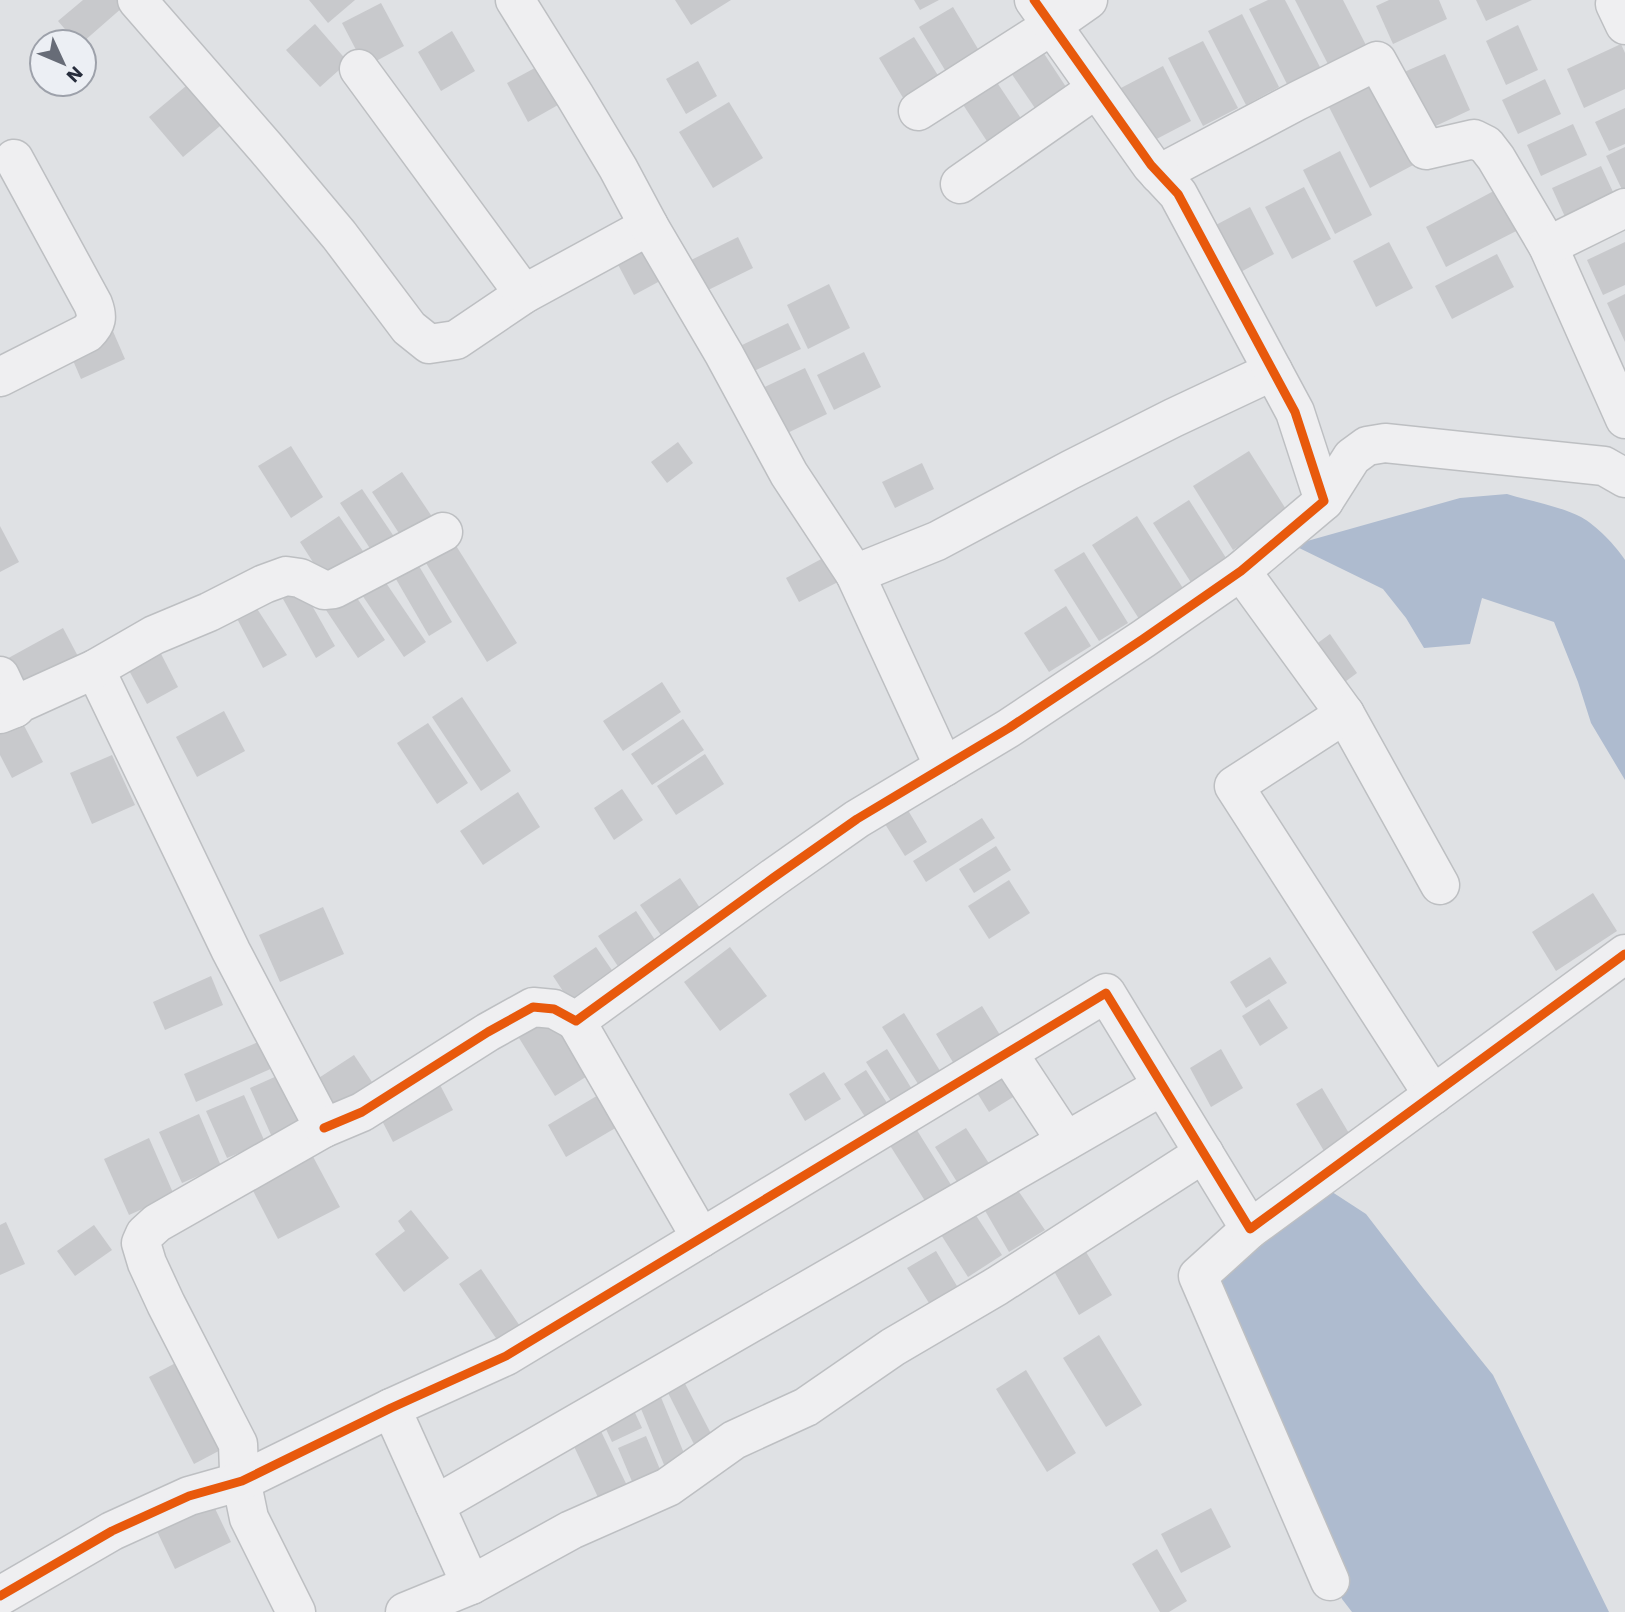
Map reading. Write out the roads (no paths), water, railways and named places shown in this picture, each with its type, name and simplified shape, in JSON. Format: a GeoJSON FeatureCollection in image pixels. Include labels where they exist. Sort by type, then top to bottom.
{"type":"FeatureCollection","features":[{"type":"Feature","properties":{"kind":"street"},"geometry":{"type":"LineString","coordinates":[[137,0],[339,235],[409,328],[429,344],[456,341],[524,295],[649,226]]}},
{"type":"Feature","properties":{"kind":"street"},"geometry":{"type":"LineString","coordinates":[[515,0],[606,148],[789,474],[855,575],[944,767]]}},
{"type":"Feature","properties":{"kind":"street"},"geometry":{"type":"LineString","coordinates":[[918,111],[1042,13],[1088,0]]}},
{"type":"Feature","properties":{"kind":"street"},"geometry":{"type":"LineString","coordinates":[[1042,13],[1151,165],[1178,194],[1295,412],[1324,501]]}},
{"type":"Feature","properties":{"kind":"street"},"geometry":{"type":"LineString","coordinates":[[1159,174],[1377,61],[1426,150],[1474,139],[1486,145],[1496,158],[1548,246],[1625,419]]}},
{"type":"Feature","properties":{"kind":"street"},"geometry":{"type":"LineString","coordinates":[[359,69],[524,295]]}},
{"type":"Feature","properties":{"kind":"street"},"geometry":{"type":"LineString","coordinates":[[960,184],[1096,89]]}},
{"type":"Feature","properties":{"kind":"street"},"geometry":{"type":"LineString","coordinates":[[0,377],[87,333],[95,324],[97,315],[14,159]]}},
{"type":"Feature","properties":{"kind":"street"},"geometry":{"type":"LineString","coordinates":[[1548,246],[1625,208]]}},
{"type":"Feature","properties":{"kind":"street"},"geometry":{"type":"LineString","coordinates":[[855,575],[936,541],[1162,424],[1273,371]]}},
{"type":"Feature","properties":{"kind":"street"},"geometry":{"type":"LineString","coordinates":[[576,1021],[857,819],[1009,728],[1241,571],[1324,501],[1352,457],[1367,446],[1385,443],[1604,466],[1625,478]]}},
{"type":"Feature","properties":{"kind":"street"},"geometry":{"type":"LineString","coordinates":[[5,700],[20,703],[94,669],[154,635],[209,612],[264,584],[286,576],[300,578],[324,590],[334,589],[443,532]]}},
{"type":"Feature","properties":{"kind":"street"},"geometry":{"type":"LineString","coordinates":[[1241,571],[1345,714],[1440,885]]}},
{"type":"Feature","properties":{"kind":"street"},"geometry":{"type":"LineString","coordinates":[[94,669],[231,951],[324,1128]]}},
{"type":"Feature","properties":{"kind":"street"},"geometry":{"type":"LineString","coordinates":[[1345,714],[1234,786],[1433,1095]]}},
{"type":"Feature","properties":{"kind":"street"},"geometry":{"type":"LineString","coordinates":[[1330,1581],[1198,1276],[1250,1229],[1625,954]]}},
{"type":"Feature","properties":{"kind":"street"},"geometry":{"type":"LineString","coordinates":[[3,1586],[112,1531],[189,1496],[242,1481],[391,1408],[506,1356],[1106,993],[1250,1229]]}},
{"type":"Feature","properties":{"kind":"street"},"geometry":{"type":"LineString","coordinates":[[296,1612],[249,1518],[238,1444],[147,1263],[141,1243],[145,1234],[157,1223],[324,1128],[362,1112],[488,1032],[533,1007],[554,1009],[576,1021],[701,1238]]}},
{"type":"Feature","properties":{"kind":"street"},"geometry":{"type":"LineString","coordinates":[[1007,1053],[1066,1141]]}},
{"type":"Feature","properties":{"kind":"street"},"geometry":{"type":"LineString","coordinates":[[435,1505],[1162,1086]]}},
{"type":"Feature","properties":{"kind":"street"},"geometry":{"type":"LineString","coordinates":[[405,1612],[471,1585],[571,1530],[668,1487],[734,1440],[806,1406],[893,1347],[997,1286],[1204,1153]]}},
{"type":"Feature","properties":{"kind":"street"},"geometry":{"type":"LineString","coordinates":[[391,1408],[471,1585]]}},
{"type":"Feature","properties":{"kind":"water"},"geometry":{"type":"Polygon","coordinates":[[[1507,494],[1581,517],[1605,536],[1625,560],[1625,780],[1591,723],[1554,622],[1482,598],[1470,644],[1424,648],[1406,618],[1383,589],[1293,545],[1460,498],[1507,494]]]}},
{"type":"Feature","properties":{"kind":"water"},"geometry":{"type":"Polygon","coordinates":[[[1306,1175],[1366,1214],[1493,1375],[1609,1612],[1352,1612],[1342,1599],[1224,1310],[1213,1257],[1306,1175]]]}}]}
